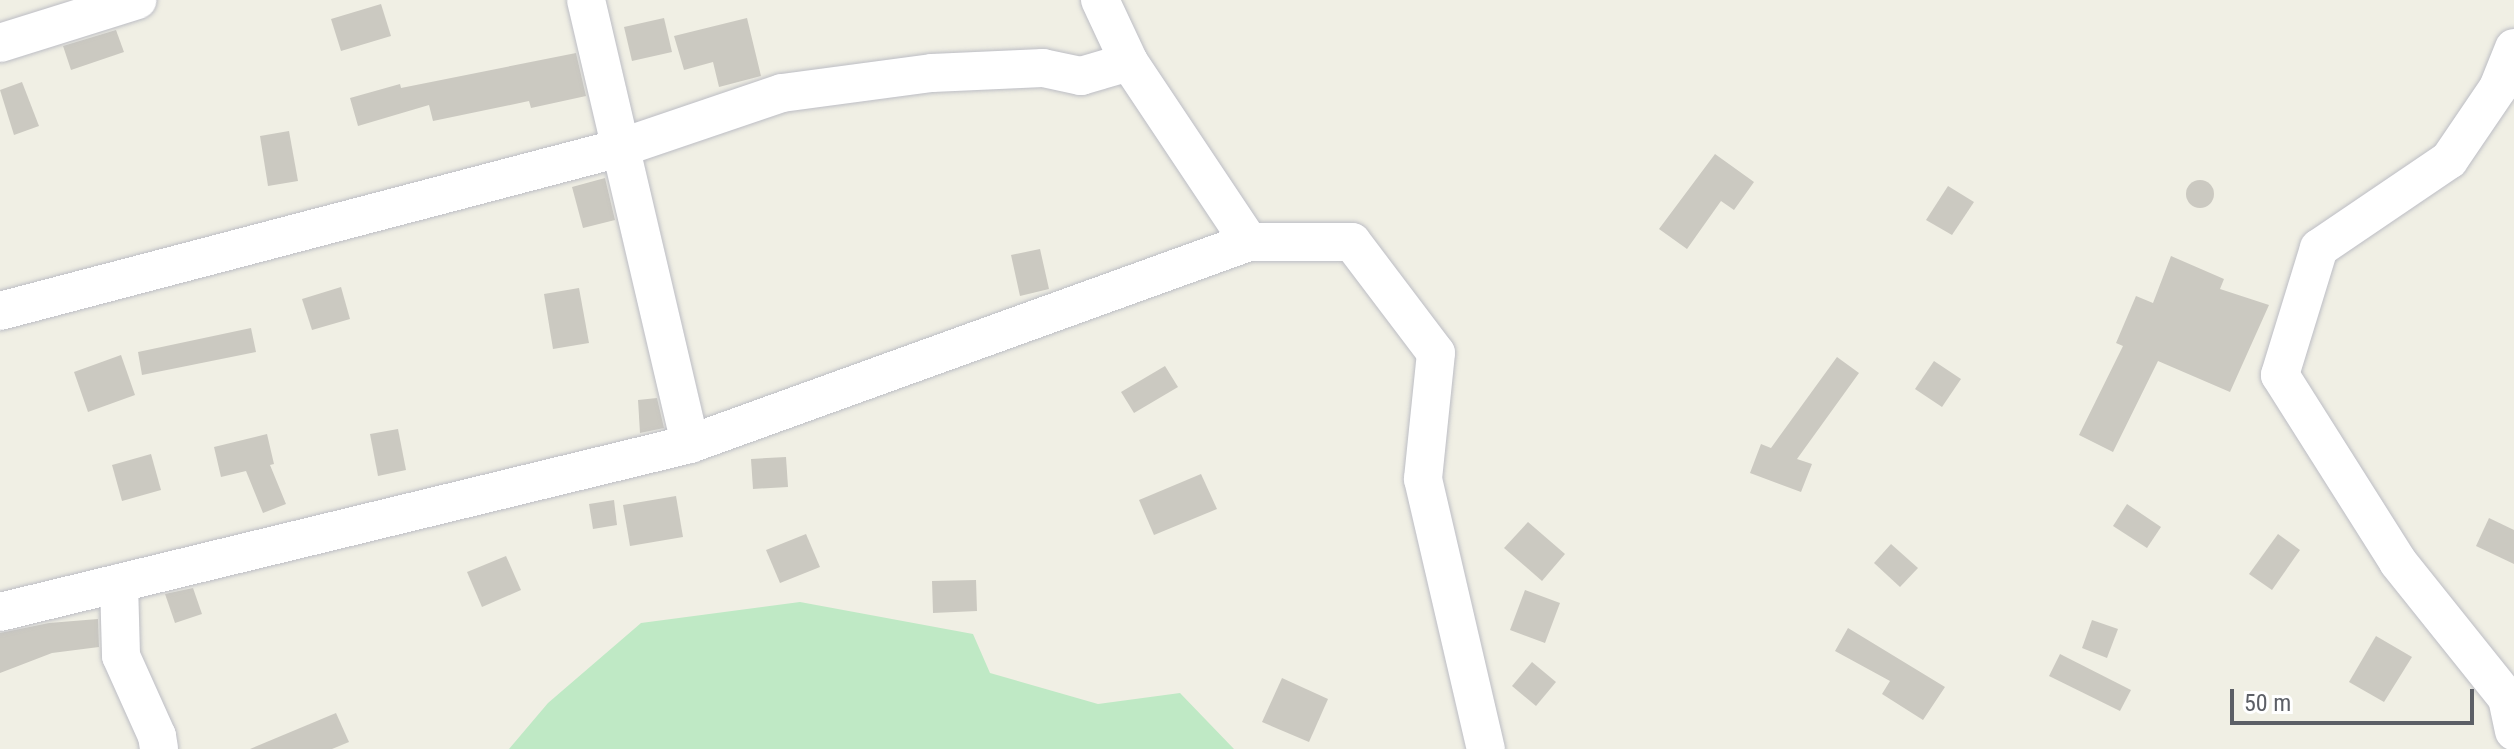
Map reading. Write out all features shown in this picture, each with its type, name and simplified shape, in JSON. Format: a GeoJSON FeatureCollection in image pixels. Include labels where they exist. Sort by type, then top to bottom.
{"type":"FeatureCollection","features":[{"type":"Feature","properties":{"kind":"street"},"geometry":{"type":"LineString","coordinates":[[0,43],[137,0]]}},
{"type":"Feature","properties":{"kind":"street"},"geometry":{"type":"LineString","coordinates":[[586,0],[690,444]]}},
{"type":"Feature","properties":{"kind":"street"},"geometry":{"type":"LineString","coordinates":[[1100,0],[1129,62],[1249,242]]}},
{"type":"Feature","properties":{"kind":"street"},"geometry":{"type":"LineString","coordinates":[[2514,48],[2498,88],[2449,160],[2319,248],[2280,375],[2398,562],[2507,698],[2514,731]]}},
{"type":"Feature","properties":{"kind":"street"},"geometry":{"type":"LineString","coordinates":[[0,311],[620,148],[782,93],[932,73],[1043,68],[1081,76],[1129,62]]}},
{"type":"Feature","properties":{"kind":"street"},"geometry":{"type":"LineString","coordinates":[[0,612],[690,444],[1249,242],[1352,242],[1436,353],[1423,479],[1486,749]]}},
{"type":"Feature","properties":{"kind":"street"},"geometry":{"type":"LineString","coordinates":[[119,583],[121,656],[157,736],[159,749]]}},
{"type":"Feature","properties":{"kind":"green space"},"geometry":{"type":"Polygon","coordinates":[[[800,602],[973,634],[990,673],[1098,704],[1180,693],[1234,749],[509,749],[548,703],[641,623],[800,602]]]}},
{"type":"Feature","properties":{"kind":"building"},"geometry":{"type":"Polygon","coordinates":[[[381,4],[391,36],[341,51],[331,19],[381,4]]]}},
{"type":"Feature","properties":{"kind":"building"},"geometry":{"type":"Polygon","coordinates":[[[664,18],[672,52],[632,61],[624,27],[664,18]]]}},
{"type":"Feature","properties":{"kind":"building"},"geometry":{"type":"Polygon","coordinates":[[[747,18],[761,76],[719,87],[713,62],[684,70],[674,36],[747,18]]]}},
{"type":"Feature","properties":{"kind":"building"},"geometry":{"type":"Polygon","coordinates":[[[116,30],[124,52],[71,70],[63,46],[116,30]]]}},
{"type":"Feature","properties":{"kind":"building"},"geometry":{"type":"Polygon","coordinates":[[[576,53],[586,96],[531,108],[529,101],[433,121],[429,105],[358,126],[350,98],[400,84],[401,88],[576,53]]]}},
{"type":"Feature","properties":{"kind":"building"},"geometry":{"type":"Polygon","coordinates":[[[22,82],[39,126],[14,135],[0,90],[22,82]]]}},
{"type":"Feature","properties":{"kind":"building"},"geometry":{"type":"Polygon","coordinates":[[[289,131],[298,181],[268,186],[260,136],[289,131]]]}},
{"type":"Feature","properties":{"kind":"building"},"geometry":{"type":"Polygon","coordinates":[[[1715,154],[1754,182],[1734,210],[1721,201],[1687,249],[1659,229],[1715,154]]]}},
{"type":"Feature","properties":{"kind":"building"},"geometry":{"type":"Polygon","coordinates":[[[605,178],[615,220],[583,228],[572,187],[605,178]]]}},
{"type":"Feature","properties":{"kind":"building"},"geometry":{"type":"Polygon","coordinates":[[[2200,180],[2210,184],[2214,194],[2210,204],[2200,208],[2190,204],[2186,194],[2190,184],[2200,180]]]}},
{"type":"Feature","properties":{"kind":"building"},"geometry":{"type":"Polygon","coordinates":[[[1948,186],[1974,202],[1952,235],[1926,220],[1948,186]]]}},
{"type":"Feature","properties":{"kind":"building"},"geometry":{"type":"Polygon","coordinates":[[[1040,249],[1049,289],[1020,296],[1011,255],[1040,249]]]}},
{"type":"Feature","properties":{"kind":"building"},"geometry":{"type":"Polygon","coordinates":[[[2171,256],[2224,279],[2220,289],[2269,305],[2230,392],[2158,361],[2113,452],[2079,435],[2123,346],[2116,343],[2136,296],[2153,303],[2171,256]]]}},
{"type":"Feature","properties":{"kind":"building"},"geometry":{"type":"Polygon","coordinates":[[[341,287],[350,319],[312,330],[302,299],[341,287]]]}},
{"type":"Feature","properties":{"kind":"building"},"geometry":{"type":"Polygon","coordinates":[[[579,288],[589,343],[553,349],[544,294],[579,288]]]}},
{"type":"Feature","properties":{"kind":"building"},"geometry":{"type":"Polygon","coordinates":[[[251,328],[256,352],[142,375],[138,352],[251,328]]]}},
{"type":"Feature","properties":{"kind":"building"},"geometry":{"type":"Polygon","coordinates":[[[121,355],[135,395],[88,412],[74,372],[121,355]]]}},
{"type":"Feature","properties":{"kind":"building"},"geometry":{"type":"Polygon","coordinates":[[[1837,357],[1859,373],[1797,459],[1812,464],[1801,492],[1750,473],[1761,444],[1771,448],[1837,357]]]}},
{"type":"Feature","properties":{"kind":"building"},"geometry":{"type":"Polygon","coordinates":[[[1934,361],[1961,379],[1942,407],[1915,389],[1934,361]]]}},
{"type":"Feature","properties":{"kind":"building"},"geometry":{"type":"Polygon","coordinates":[[[1165,366],[1178,387],[1134,413],[1121,392],[1165,366]]]}},
{"type":"Feature","properties":{"kind":"building"},"geometry":{"type":"Polygon","coordinates":[[[657,398],[664,428],[640,433],[638,400],[657,398]]]}},
{"type":"Feature","properties":{"kind":"building"},"geometry":{"type":"Polygon","coordinates":[[[398,429],[406,470],[378,476],[370,434],[398,429]]]}},
{"type":"Feature","properties":{"kind":"building"},"geometry":{"type":"Polygon","coordinates":[[[267,434],[274,464],[270,465],[286,504],[263,513],[246,471],[221,477],[214,447],[267,434]]]}},
{"type":"Feature","properties":{"kind":"building"},"geometry":{"type":"Polygon","coordinates":[[[151,454],[161,490],[122,501],[112,465],[151,454]]]}},
{"type":"Feature","properties":{"kind":"building"},"geometry":{"type":"Polygon","coordinates":[[[786,457],[788,487],[753,489],[751,459],[786,457]]]}},
{"type":"Feature","properties":{"kind":"building"},"geometry":{"type":"Polygon","coordinates":[[[1201,474],[1217,509],[1154,535],[1139,500],[1201,474]]]}},
{"type":"Feature","properties":{"kind":"building"},"geometry":{"type":"Polygon","coordinates":[[[676,496],[683,537],[630,546],[623,505],[676,496]]]}},
{"type":"Feature","properties":{"kind":"building"},"geometry":{"type":"Polygon","coordinates":[[[614,500],[617,525],[593,529],[589,504],[614,500]]]}},
{"type":"Feature","properties":{"kind":"building"},"geometry":{"type":"Polygon","coordinates":[[[2127,504],[2161,527],[2147,548],[2113,526],[2127,504]]]}},
{"type":"Feature","properties":{"kind":"building"},"geometry":{"type":"Polygon","coordinates":[[[2489,518],[2514,530],[2514,564],[2476,546],[2489,518]]]}},
{"type":"Feature","properties":{"kind":"building"},"geometry":{"type":"Polygon","coordinates":[[[1528,522],[1565,554],[1542,581],[1504,548],[1528,522]]]}},
{"type":"Feature","properties":{"kind":"building"},"geometry":{"type":"Polygon","coordinates":[[[806,534],[820,567],[780,583],[766,550],[806,534]]]}},
{"type":"Feature","properties":{"kind":"building"},"geometry":{"type":"Polygon","coordinates":[[[2278,534],[2300,550],[2272,590],[2249,574],[2278,534]]]}},
{"type":"Feature","properties":{"kind":"building"},"geometry":{"type":"Polygon","coordinates":[[[1891,544],[1918,568],[1900,587],[1874,563],[1891,544]]]}},
{"type":"Feature","properties":{"kind":"building"},"geometry":{"type":"Polygon","coordinates":[[[506,556],[521,590],[482,607],[467,572],[506,556]]]}},
{"type":"Feature","properties":{"kind":"building"},"geometry":{"type":"Polygon","coordinates":[[[976,580],[977,611],[933,613],[932,581],[976,580]]]}},
{"type":"Feature","properties":{"kind":"building"},"geometry":{"type":"Polygon","coordinates":[[[193,588],[202,614],[175,623],[165,594],[193,588]]]}},
{"type":"Feature","properties":{"kind":"building"},"geometry":{"type":"Polygon","coordinates":[[[1525,590],[1560,603],[1545,643],[1510,630],[1525,590]]]}},
{"type":"Feature","properties":{"kind":"building"},"geometry":{"type":"Polygon","coordinates":[[[98,619],[99,647],[52,653],[0,673],[0,633],[49,623],[98,619]]]}},
{"type":"Feature","properties":{"kind":"building"},"geometry":{"type":"Polygon","coordinates":[[[2092,620],[2118,629],[2107,658],[2082,648],[2092,620]]]}},
{"type":"Feature","properties":{"kind":"building"},"geometry":{"type":"Polygon","coordinates":[[[1848,628],[1945,687],[1923,720],[1882,694],[1890,681],[1835,651],[1848,628]]]}},
{"type":"Feature","properties":{"kind":"building"},"geometry":{"type":"Polygon","coordinates":[[[2376,636],[2412,657],[2384,702],[2349,682],[2376,636]]]}},
{"type":"Feature","properties":{"kind":"building"},"geometry":{"type":"Polygon","coordinates":[[[2060,654],[2131,690],[2120,711],[2049,676],[2060,654]]]}},
{"type":"Feature","properties":{"kind":"building"},"geometry":{"type":"Polygon","coordinates":[[[1532,662],[1556,682],[1536,706],[1512,686],[1532,662]]]}},
{"type":"Feature","properties":{"kind":"building"},"geometry":{"type":"Polygon","coordinates":[[[1282,678],[1328,699],[1309,742],[1262,722],[1282,678]]]}},
{"type":"Feature","properties":{"kind":"building"},"geometry":{"type":"Polygon","coordinates":[[[336,713],[349,742],[332,749],[250,749],[336,713]]]}}]}
